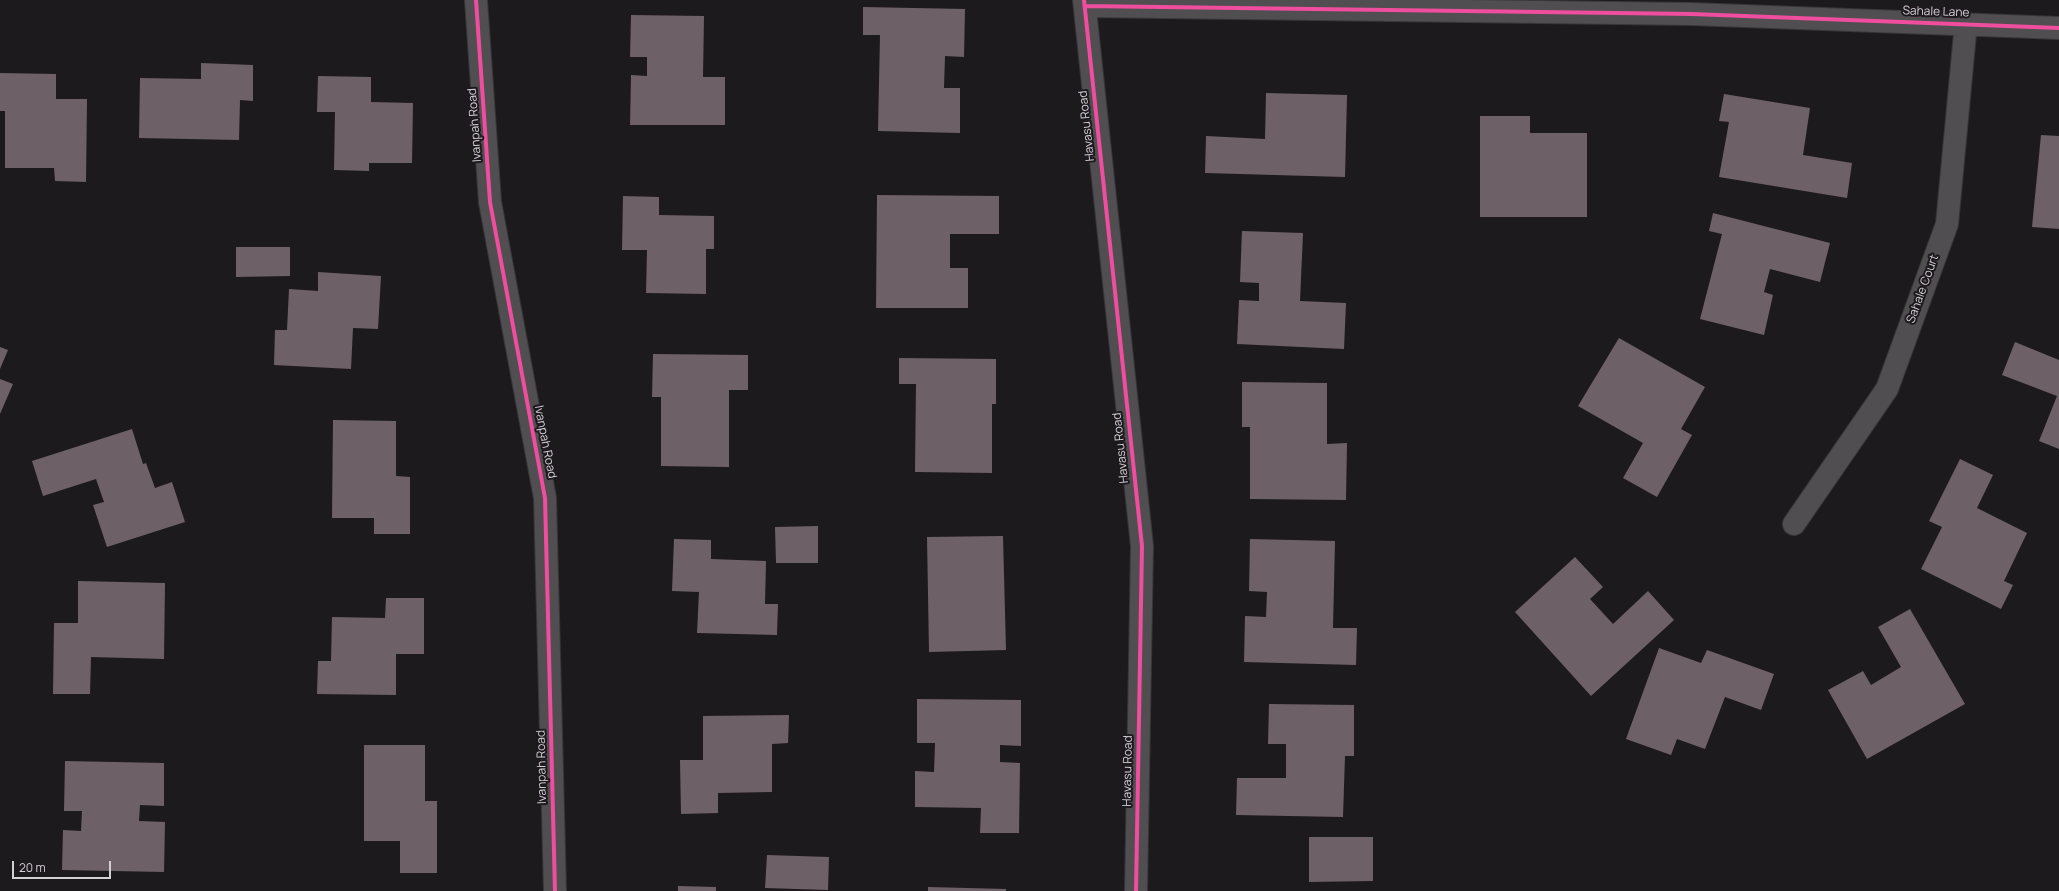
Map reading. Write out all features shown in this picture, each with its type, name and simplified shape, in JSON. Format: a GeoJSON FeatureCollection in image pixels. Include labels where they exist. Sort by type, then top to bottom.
{"type":"FeatureCollection","features":[{"type":"Feature","properties":{"kind":"street","name":"Ivanpah Road"},"geometry":{"type":"LineString","coordinates":[[476,0],[490,202],[545,498],[556,891]]}},
{"type":"Feature","properties":{"kind":"street","name":"Havasu Road"},"geometry":{"type":"LineString","coordinates":[[1136,891],[1142,546],[1084,3],[1692,14]]}},
{"type":"Feature","properties":{"kind":"street","name":"Sahale Lane"},"geometry":{"type":"LineString","coordinates":[[1692,14],[1966,23],[2059,28]]}},
{"type":"Feature","properties":{"kind":"street","name":"Sahale Court"},"geometry":{"type":"LineString","coordinates":[[1794,524],[1887,389],[1947,224],[1966,23]]}},
{"type":"Feature","properties":{"kind":"building"},"geometry":{"type":"Polygon","coordinates":[[[863,7],[965,9],[964,57],[945,56],[944,88],[960,88],[960,133],[878,131],[880,35],[863,35],[863,7]]]}},
{"type":"Feature","properties":{"kind":"building"},"geometry":{"type":"Polygon","coordinates":[[[631,15],[704,16],[703,77],[725,77],[725,125],[630,125],[631,75],[647,76],[647,57],[630,57],[631,15]]]}},
{"type":"Feature","properties":{"kind":"building"},"geometry":{"type":"Polygon","coordinates":[[[201,63],[253,65],[253,101],[240,100],[239,140],[139,138],[140,78],[201,79],[201,63]]]}},
{"type":"Feature","properties":{"kind":"building"},"geometry":{"type":"Polygon","coordinates":[[[0,73],[56,74],[56,99],[87,99],[86,182],[55,181],[54,168],[5,168],[5,111],[0,111],[0,73]]]}},
{"type":"Feature","properties":{"kind":"building"},"geometry":{"type":"Polygon","coordinates":[[[318,76],[371,77],[371,102],[413,103],[412,163],[369,163],[369,171],[334,170],[335,112],[317,112],[318,76]]]}},
{"type":"Feature","properties":{"kind":"building"},"geometry":{"type":"Polygon","coordinates":[[[1266,93],[1347,95],[1345,177],[1205,173],[1206,136],[1265,139],[1266,93]]]}},
{"type":"Feature","properties":{"kind":"building"},"geometry":{"type":"Polygon","coordinates":[[[1724,94],[1810,108],[1803,155],[1852,163],[1847,198],[1719,177],[1729,122],[1719,121],[1724,94]]]}},
{"type":"Feature","properties":{"kind":"building"},"geometry":{"type":"Polygon","coordinates":[[[1480,116],[1530,116],[1530,133],[1587,133],[1587,217],[1480,217],[1480,116]]]}},
{"type":"Feature","properties":{"kind":"building"},"geometry":{"type":"Polygon","coordinates":[[[2041,135],[2059,136],[2059,229],[2032,227],[2041,135]]]}},
{"type":"Feature","properties":{"kind":"building"},"geometry":{"type":"Polygon","coordinates":[[[877,195],[999,196],[999,234],[950,234],[950,268],[968,268],[968,308],[876,308],[877,195]]]}},
{"type":"Feature","properties":{"kind":"building"},"geometry":{"type":"Polygon","coordinates":[[[623,196],[659,197],[659,215],[714,216],[714,249],[706,249],[706,294],[646,293],[647,250],[622,250],[623,196]]]}},
{"type":"Feature","properties":{"kind":"building"},"geometry":{"type":"Polygon","coordinates":[[[1713,213],[1830,243],[1820,282],[1770,269],[1764,292],[1773,295],[1764,335],[1700,319],[1722,234],[1709,231],[1713,213]]]}},
{"type":"Feature","properties":{"kind":"building"},"geometry":{"type":"Polygon","coordinates":[[[1242,231],[1303,233],[1300,301],[1346,303],[1344,349],[1237,344],[1239,300],[1259,301],[1259,283],[1240,282],[1242,231]]]}},
{"type":"Feature","properties":{"kind":"building"},"geometry":{"type":"Polygon","coordinates":[[[236,247],[290,247],[290,276],[236,277],[236,247]]]}},
{"type":"Feature","properties":{"kind":"building"},"geometry":{"type":"Polygon","coordinates":[[[318,272],[381,276],[378,329],[353,328],[351,369],[274,365],[275,330],[287,330],[289,289],[318,291],[318,272]]]}},
{"type":"Feature","properties":{"kind":"building"},"geometry":{"type":"Polygon","coordinates":[[[1619,338],[1705,387],[1681,429],[1692,435],[1657,497],[1623,478],[1643,443],[1578,406],[1619,338]]]}},
{"type":"Feature","properties":{"kind":"building"},"geometry":{"type":"Polygon","coordinates":[[[2015,342],[2059,360],[2059,449],[2039,441],[2057,396],[2002,375],[2015,342]]]}},
{"type":"Feature","properties":{"kind":"building"},"geometry":{"type":"Polygon","coordinates":[[[0,347],[8,350],[0,369],[0,347]]]}},
{"type":"Feature","properties":{"kind":"building"},"geometry":{"type":"Polygon","coordinates":[[[653,354],[748,355],[748,390],[729,390],[729,467],[661,466],[661,397],[652,397],[653,354]]]}},
{"type":"Feature","properties":{"kind":"building"},"geometry":{"type":"Polygon","coordinates":[[[899,358],[996,359],[996,404],[992,404],[992,473],[915,472],[916,384],[899,384],[899,358]]]}},
{"type":"Feature","properties":{"kind":"building"},"geometry":{"type":"Polygon","coordinates":[[[0,379],[13,384],[0,414],[0,379]]]}},
{"type":"Feature","properties":{"kind":"building"},"geometry":{"type":"Polygon","coordinates":[[[1242,382],[1327,383],[1327,444],[1347,443],[1346,500],[1250,499],[1250,427],[1242,427],[1242,382]]]}},
{"type":"Feature","properties":{"kind":"building"},"geometry":{"type":"Polygon","coordinates":[[[333,420],[396,421],[396,476],[410,477],[410,534],[374,534],[374,518],[332,518],[333,420]]]}},
{"type":"Feature","properties":{"kind":"building"},"geometry":{"type":"Polygon","coordinates":[[[132,429],[143,464],[146,463],[155,488],[172,482],[185,522],[107,547],[93,505],[104,502],[96,479],[43,496],[32,461],[132,429]]]}},
{"type":"Feature","properties":{"kind":"building"},"geometry":{"type":"Polygon","coordinates":[[[1960,459],[1993,475],[1977,508],[2027,533],[2004,581],[2013,585],[2001,609],[1921,569],[1942,527],[1929,521],[1960,459]]]}},
{"type":"Feature","properties":{"kind":"building"},"geometry":{"type":"Polygon","coordinates":[[[818,526],[818,563],[776,563],[775,527],[818,526]]]}},
{"type":"Feature","properties":{"kind":"building"},"geometry":{"type":"Polygon","coordinates":[[[1003,536],[1006,650],[929,652],[927,537],[1003,536]]]}},
{"type":"Feature","properties":{"kind":"building"},"geometry":{"type":"Polygon","coordinates":[[[674,539],[711,540],[711,559],[766,561],[765,604],[778,604],[777,635],[697,633],[699,592],[672,591],[674,539]]]}},
{"type":"Feature","properties":{"kind":"building"},"geometry":{"type":"Polygon","coordinates":[[[1250,539],[1335,541],[1333,628],[1357,628],[1356,665],[1244,662],[1245,616],[1266,617],[1267,592],[1249,591],[1250,539]]]}},
{"type":"Feature","properties":{"kind":"building"},"geometry":{"type":"Polygon","coordinates":[[[1575,557],[1603,587],[1590,599],[1613,624],[1648,591],[1674,620],[1591,696],[1515,612],[1575,557]]]}},
{"type":"Feature","properties":{"kind":"building"},"geometry":{"type":"Polygon","coordinates":[[[78,581],[165,583],[164,659],[91,657],[90,694],[53,694],[54,623],[78,623],[78,581]]]}},
{"type":"Feature","properties":{"kind":"building"},"geometry":{"type":"Polygon","coordinates":[[[386,598],[424,598],[424,654],[396,654],[396,695],[317,694],[318,661],[331,661],[332,617],[385,618],[386,598]]]}},
{"type":"Feature","properties":{"kind":"building"},"geometry":{"type":"Polygon","coordinates":[[[1910,609],[1965,704],[1867,759],[1828,690],[1863,671],[1871,685],[1901,667],[1878,627],[1910,609]]]}},
{"type":"Feature","properties":{"kind":"building"},"geometry":{"type":"Polygon","coordinates":[[[1659,648],[1701,663],[1707,650],[1774,674],[1761,710],[1725,697],[1705,749],[1677,739],[1671,755],[1626,739],[1659,648]]]}},
{"type":"Feature","properties":{"kind":"building"},"geometry":{"type":"Polygon","coordinates":[[[917,699],[1021,700],[1021,746],[1000,745],[1000,762],[1020,763],[1019,833],[980,833],[981,808],[915,807],[915,771],[934,772],[935,743],[917,743],[917,699]]]}},
{"type":"Feature","properties":{"kind":"building"},"geometry":{"type":"Polygon","coordinates":[[[1269,704],[1354,705],[1354,756],[1345,756],[1343,817],[1236,815],[1237,778],[1286,778],[1286,744],[1268,744],[1269,704]]]}},
{"type":"Feature","properties":{"kind":"building"},"geometry":{"type":"Polygon","coordinates":[[[789,715],[788,743],[772,744],[772,792],[718,793],[718,813],[681,814],[680,760],[703,760],[703,716],[789,715]]]}},
{"type":"Feature","properties":{"kind":"building"},"geometry":{"type":"Polygon","coordinates":[[[364,745],[425,745],[425,801],[437,801],[437,873],[400,873],[400,841],[364,841],[364,745]]]}},
{"type":"Feature","properties":{"kind":"building"},"geometry":{"type":"Polygon","coordinates":[[[65,761],[164,763],[164,806],[140,805],[139,821],[165,822],[164,872],[62,870],[63,830],[81,831],[82,811],[64,811],[65,761]]]}},
{"type":"Feature","properties":{"kind":"building"},"geometry":{"type":"Polygon","coordinates":[[[1309,837],[1373,837],[1373,881],[1309,882],[1309,837]]]}},
{"type":"Feature","properties":{"kind":"building"},"geometry":{"type":"Polygon","coordinates":[[[767,855],[829,857],[828,890],[765,888],[767,855]]]}},
{"type":"Feature","properties":{"kind":"building"},"geometry":{"type":"Polygon","coordinates":[[[678,886],[716,887],[716,891],[678,891],[678,886]]]}},
{"type":"Feature","properties":{"kind":"building"},"geometry":{"type":"Polygon","coordinates":[[[928,887],[1006,889],[1006,891],[928,891],[928,887]]]}},
{"type":"Feature","properties":{"kind":"cycle path"},"geometry":{"type":"LineString","coordinates":[[476,0],[490,202],[545,498],[555,891]]}},
{"type":"Feature","properties":{"kind":"cycle path"},"geometry":{"type":"LineString","coordinates":[[1084,0],[1142,546],[1136,891]]}},
{"type":"Feature","properties":{"kind":"cycle path"},"geometry":{"type":"LineString","coordinates":[[1085,6],[1692,14],[2059,28]]}}]}
